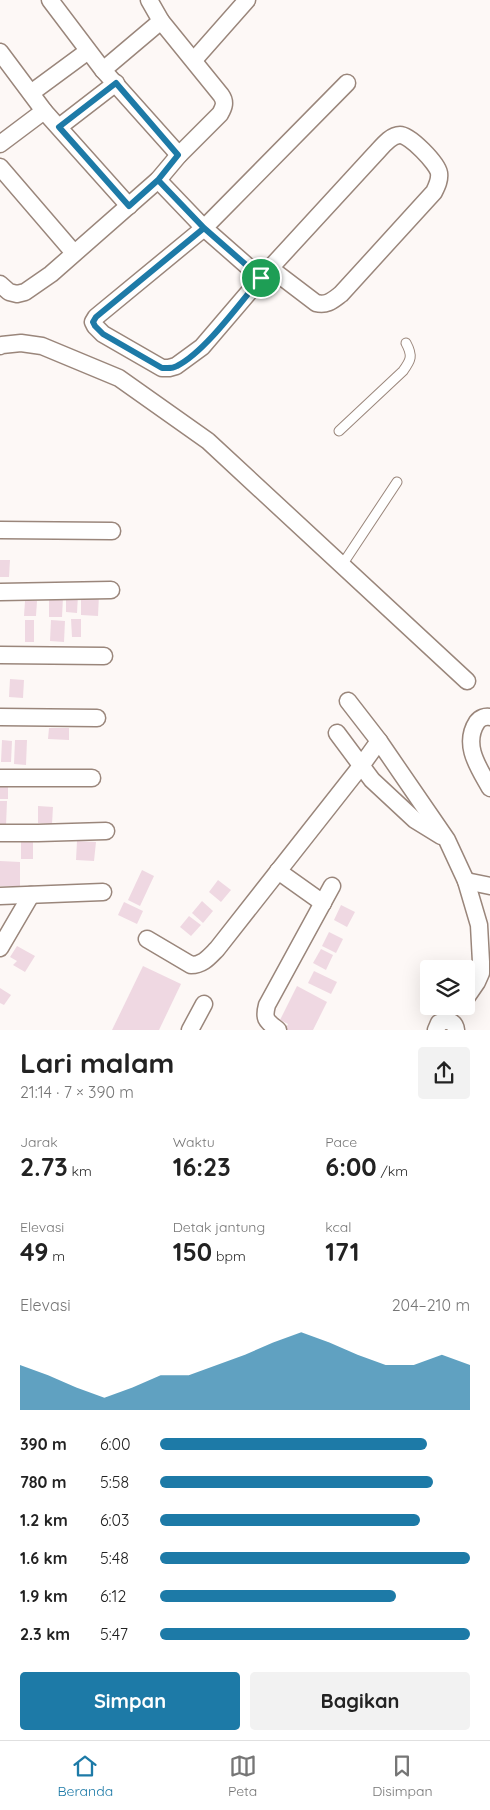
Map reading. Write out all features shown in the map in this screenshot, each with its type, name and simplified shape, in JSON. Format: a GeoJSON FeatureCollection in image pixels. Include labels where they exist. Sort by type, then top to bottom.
{"type":"FeatureCollection","features":[{"type":"Feature","properties":{"kind":"street"},"geometry":{"type":"LineString","coordinates":[[50,0],[88,51],[178,155]]}},
{"type":"Feature","properties":{"kind":"street"},"geometry":{"type":"LineString","coordinates":[[0,284],[9,292],[17,294],[25,292],[51,274],[158,180],[178,155],[224,108],[225,101],[221,95],[161,21],[149,0]]}},
{"type":"Feature","properties":{"kind":"street"},"geometry":{"type":"LineString","coordinates":[[194,60],[247,0]]}},
{"type":"Feature","properties":{"kind":"street"},"geometry":{"type":"LineString","coordinates":[[104,70],[161,21]]}},
{"type":"Feature","properties":{"kind":"street"},"geometry":{"type":"LineString","coordinates":[[31,93],[88,51]]}},
{"type":"Feature","properties":{"kind":"street"},"geometry":{"type":"LineString","coordinates":[[0,52],[44,111],[129,206]]}},
{"type":"Feature","properties":{"kind":"street"},"geometry":{"type":"LineString","coordinates":[[59,127],[116,83]]}},
{"type":"Feature","properties":{"kind":"street"},"geometry":{"type":"LineString","coordinates":[[158,180],[204,228],[266,273],[316,303],[323,305],[341,294],[434,192],[438,183],[439,173],[435,163],[410,139],[400,135],[392,138],[374,154],[266,273],[202,347],[185,360],[169,368],[162,368],[103,334],[93,322],[96,317],[204,228],[347,83]]}},
{"type":"Feature","properties":{"kind":"street"},"geometry":{"type":"LineString","coordinates":[[0,144],[44,111]]}},
{"type":"Feature","properties":{"kind":"street"},"geometry":{"type":"LineString","coordinates":[[0,167],[74,253]]}},
{"type":"Feature","properties":{"kind":"street"},"geometry":{"type":"LineString","coordinates":[[0,346],[21,344],[42,346],[119,378],[208,441],[467,681]]}},
{"type":"Feature","properties":{"kind":"street"},"geometry":{"type":"LineString","coordinates":[[0,530],[112,531]]}},
{"type":"Feature","properties":{"kind":"street"},"geometry":{"type":"LineString","coordinates":[[0,592],[111,590]]}},
{"type":"Feature","properties":{"kind":"street"},"geometry":{"type":"LineString","coordinates":[[0,655],[104,656]]}},
{"type":"Feature","properties":{"kind":"street"},"geometry":{"type":"LineString","coordinates":[[348,701],[379,741],[448,840],[466,881],[479,925],[481,962],[480,973],[475,985]]}},
{"type":"Feature","properties":{"kind":"street"},"geometry":{"type":"LineString","coordinates":[[490,717],[486,716],[478,720],[471,732],[471,749],[477,765],[490,788]]}},
{"type":"Feature","properties":{"kind":"street"},"geometry":{"type":"LineString","coordinates":[[0,717],[97,718]]}},
{"type":"Feature","properties":{"kind":"street"},"geometry":{"type":"LineString","coordinates":[[337,733],[372,780],[415,820],[448,840]]}},
{"type":"Feature","properties":{"kind":"street"},"geometry":{"type":"LineString","coordinates":[[147,939],[191,965],[199,965],[217,949],[379,741]]}},
{"type":"Feature","properties":{"kind":"street"},"geometry":{"type":"LineString","coordinates":[[0,778],[92,778]]}},
{"type":"Feature","properties":{"kind":"street"},"geometry":{"type":"LineString","coordinates":[[0,833],[38,834],[106,831]]}},
{"type":"Feature","properties":{"kind":"street"},"geometry":{"type":"LineString","coordinates":[[278,871],[323,903]]}},
{"type":"Feature","properties":{"kind":"street"},"geometry":{"type":"LineString","coordinates":[[466,881],[490,886]]}},
{"type":"Feature","properties":{"kind":"street"},"geometry":{"type":"LineString","coordinates":[[278,1030],[266,1020],[267,1005],[332,886]]}},
{"type":"Feature","properties":{"kind":"street"},"geometry":{"type":"LineString","coordinates":[[0,896],[102,892]]}},
{"type":"Feature","properties":{"kind":"street"},"geometry":{"type":"LineString","coordinates":[[0,948],[31,895]]}},
{"type":"Feature","properties":{"kind":"street"},"geometry":{"type":"LineString","coordinates":[[190,1030],[204,1004]]}},
{"type":"Feature","properties":{"kind":"street"},"geometry":{"type":"LineString","coordinates":[[436,1030],[440,1022],[444,1021],[453,1026]]}},
{"type":"Feature","properties":{"kind":"lane"},"geometry":{"type":"LineString","coordinates":[[339,431],[403,371],[410,362],[411,352],[406,343]]}},
{"type":"Feature","properties":{"kind":"lane"},"geometry":{"type":"LineString","coordinates":[[342,565],[397,482]]}},
{"type":"Feature","properties":{"kind":"building"},"geometry":{"type":"Polygon","coordinates":[[[0,560],[10,560],[9,577],[0,577],[0,560]]]}},
{"type":"Feature","properties":{"kind":"building"},"geometry":{"type":"Polygon","coordinates":[[[81,594],[99,595],[98,616],[81,615],[81,594]]]}},
{"type":"Feature","properties":{"kind":"building"},"geometry":{"type":"Polygon","coordinates":[[[66,595],[78,595],[77,613],[66,612],[66,595]]]}},
{"type":"Feature","properties":{"kind":"building"},"geometry":{"type":"Polygon","coordinates":[[[49,597],[63,597],[62,617],[49,617],[49,597]]]}},
{"type":"Feature","properties":{"kind":"building"},"geometry":{"type":"Polygon","coordinates":[[[25,601],[37,601],[36,616],[24,616],[25,601]]]}},
{"type":"Feature","properties":{"kind":"building"},"geometry":{"type":"Polygon","coordinates":[[[71,619],[81,619],[81,637],[72,637],[71,619]]]}},
{"type":"Feature","properties":{"kind":"building"},"geometry":{"type":"Polygon","coordinates":[[[25,620],[34,620],[34,642],[25,642],[25,620]]]}},
{"type":"Feature","properties":{"kind":"building"},"geometry":{"type":"Polygon","coordinates":[[[51,620],[65,621],[64,642],[50,641],[51,620]]]}},
{"type":"Feature","properties":{"kind":"building"},"geometry":{"type":"Polygon","coordinates":[[[10,679],[24,680],[23,698],[9,697],[10,679]]]}},
{"type":"Feature","properties":{"kind":"building"},"geometry":{"type":"Polygon","coordinates":[[[49,728],[69,728],[69,740],[48,739],[49,728]]]}},
{"type":"Feature","properties":{"kind":"building"},"geometry":{"type":"Polygon","coordinates":[[[2,740],[12,741],[11,762],[1,762],[2,740]]]}},
{"type":"Feature","properties":{"kind":"building"},"geometry":{"type":"Polygon","coordinates":[[[15,740],[27,740],[26,765],[14,764],[15,740]]]}},
{"type":"Feature","properties":{"kind":"building"},"geometry":{"type":"Polygon","coordinates":[[[0,781],[8,781],[8,799],[0,799],[0,781]]]}},
{"type":"Feature","properties":{"kind":"building"},"geometry":{"type":"Polygon","coordinates":[[[0,801],[7,801],[6,826],[0,826],[0,801]]]}},
{"type":"Feature","properties":{"kind":"building"},"geometry":{"type":"Polygon","coordinates":[[[38,806],[53,807],[52,824],[38,823],[38,806]]]}},
{"type":"Feature","properties":{"kind":"building"},"geometry":{"type":"Polygon","coordinates":[[[21,841],[33,841],[33,859],[21,859],[21,841]]]}},
{"type":"Feature","properties":{"kind":"building"},"geometry":{"type":"Polygon","coordinates":[[[77,841],[96,842],[94,861],[76,860],[77,841]]]}},
{"type":"Feature","properties":{"kind":"building"},"geometry":{"type":"Polygon","coordinates":[[[0,861],[20,862],[20,886],[0,886],[0,861]]]}},
{"type":"Feature","properties":{"kind":"building"},"geometry":{"type":"Polygon","coordinates":[[[142,870],[154,876],[140,906],[128,900],[142,870]]]}},
{"type":"Feature","properties":{"kind":"building"},"geometry":{"type":"Polygon","coordinates":[[[218,880],[231,890],[221,902],[209,892],[218,880]]]}},
{"type":"Feature","properties":{"kind":"building"},"geometry":{"type":"Polygon","coordinates":[[[202,901],[213,911],[203,923],[192,913],[202,901]]]}},
{"type":"Feature","properties":{"kind":"building"},"geometry":{"type":"Polygon","coordinates":[[[124,902],[143,911],[137,924],[118,915],[124,902]]]}},
{"type":"Feature","properties":{"kind":"building"},"geometry":{"type":"Polygon","coordinates":[[[341,905],[355,912],[347,927],[334,920],[341,905]]]}},
{"type":"Feature","properties":{"kind":"building"},"geometry":{"type":"Polygon","coordinates":[[[189,916],[201,925],[191,936],[180,927],[189,916]]]}},
{"type":"Feature","properties":{"kind":"building"},"geometry":{"type":"Polygon","coordinates":[[[329,932],[343,939],[336,953],[322,946],[329,932]]]}},
{"type":"Feature","properties":{"kind":"building"},"geometry":{"type":"Polygon","coordinates":[[[17,946],[35,956],[25,972],[13,965],[17,961],[10,957],[17,946]]]}},
{"type":"Feature","properties":{"kind":"building"},"geometry":{"type":"Polygon","coordinates":[[[321,949],[333,955],[326,970],[313,963],[321,949]]]}},
{"type":"Feature","properties":{"kind":"building"},"geometry":{"type":"Polygon","coordinates":[[[143,966],[181,984],[159,1030],[112,1030],[143,966]]]}},
{"type":"Feature","properties":{"kind":"building"},"geometry":{"type":"Polygon","coordinates":[[[314,971],[337,982],[331,994],[308,983],[314,971]]]}},
{"type":"Feature","properties":{"kind":"building"},"geometry":{"type":"Polygon","coordinates":[[[297,986],[327,1002],[313,1030],[288,1030],[286,1028],[288,1024],[280,1020],[297,986]]]}},
{"type":"Feature","properties":{"kind":"building"},"geometry":{"type":"Polygon","coordinates":[[[0,988],[11,995],[4,1005],[0,1003],[0,988]]]}},
{"type":"Feature","properties":{"kind":"route"},"geometry":{"type":"LineString","coordinates":[[261,278],[202,347],[176,366],[162,368],[103,334],[93,322],[96,317],[204,228],[158,180],[129,206],[59,127],[116,83],[178,155],[158,180],[204,228],[261,278]]}}]}
